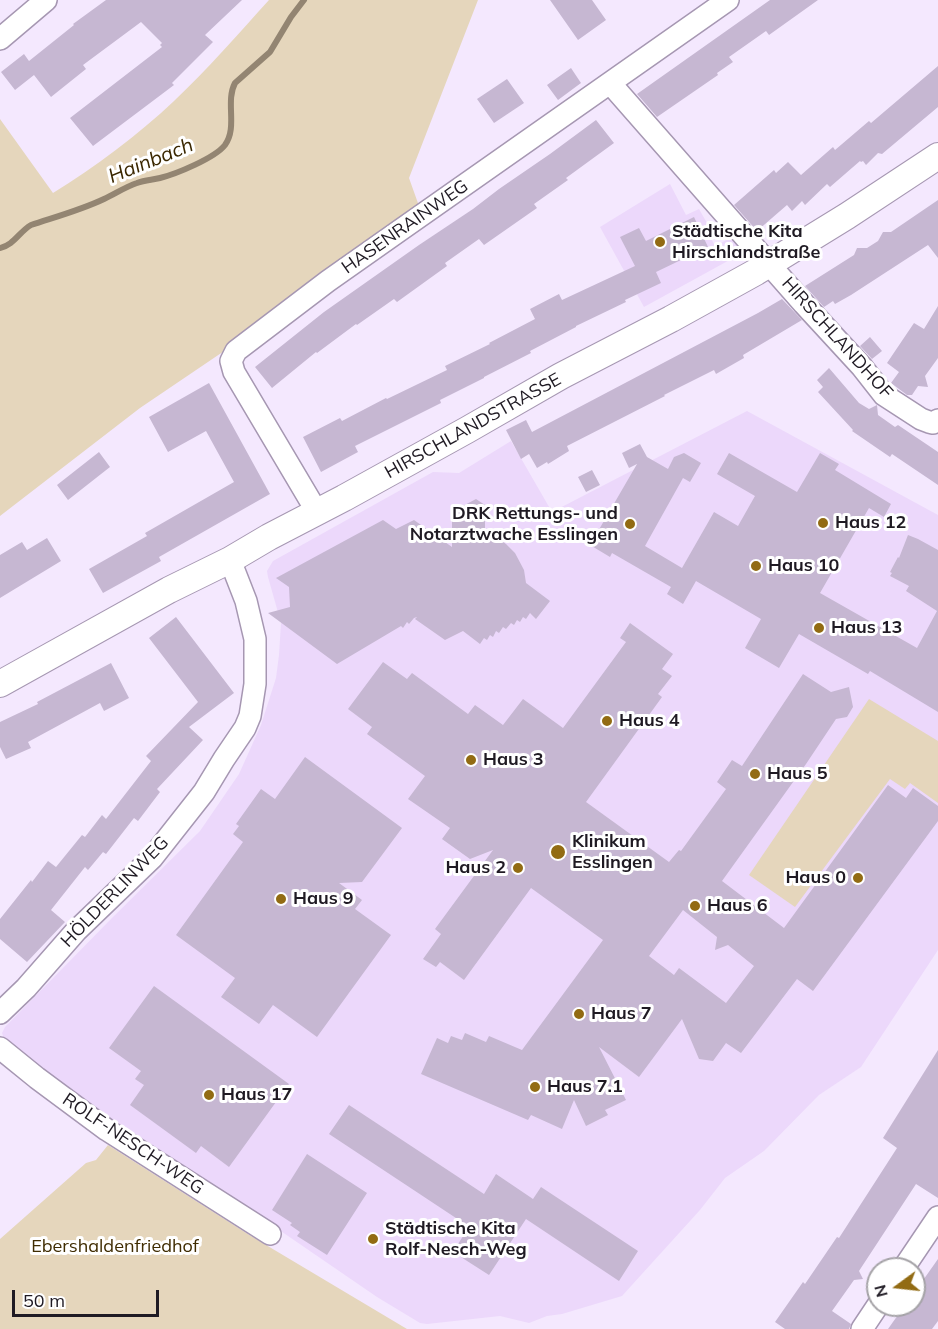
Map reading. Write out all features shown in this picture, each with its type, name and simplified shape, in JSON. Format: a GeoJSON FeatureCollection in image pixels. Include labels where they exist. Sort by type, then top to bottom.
{"type":"FeatureCollection","features":[{"type":"Feature","properties":{"kind":"street"},"geometry":{"type":"LineString","coordinates":[[0,39],[46,0]]}},
{"type":"Feature","properties":{"kind":"street","name":"HASENRAINWEG"},"geometry":{"type":"LineString","coordinates":[[317,512],[234,372],[231,361],[236,351],[381,243],[728,0]]}},
{"type":"Feature","properties":{"kind":"street","name":"HIRSCHLANDHOF"},"geometry":{"type":"LineString","coordinates":[[610,83],[884,395],[928,423],[938,420]]}},
{"type":"Feature","properties":{"kind":"street","name":"HIRSCHLANDSTRASSE"},"geometry":{"type":"LineString","coordinates":[[0,684],[770,264],[938,156]]}},
{"type":"Feature","properties":{"kind":"street","name":"HÖLDERLINWEG"},"geometry":{"type":"LineString","coordinates":[[0,1013],[26,988],[76,931],[152,858],[204,792],[245,728],[255,684],[255,639],[246,601],[230,560]]}},
{"type":"Feature","properties":{"kind":"street","name":"ROLF-NESCH-WEG"},"geometry":{"type":"LineString","coordinates":[[0,1048],[106,1130],[270,1234]]}},
{"type":"Feature","properties":{"kind":"street"},"geometry":{"type":"LineString","coordinates":[[911,1257],[938,1217]]}},
{"type":"Feature","properties":{"kind":"shaded area","name":"Städtische Kita Hirschlandstraße"},"geometry":{"type":"Polygon","coordinates":[[[670,184],[686,215],[699,209],[711,230],[708,232],[715,246],[732,237],[743,251],[644,307],[600,227],[670,184]]]}},
{"type":"Feature","properties":{"kind":"shaded area","name":"Klinikum Esslingen"},"geometry":{"type":"Polygon","coordinates":[[[747,411],[938,515],[938,950],[861,1067],[819,1095],[764,1151],[725,1178],[700,1210],[622,1296],[529,1323],[500,1316],[420,1323],[377,1297],[237,1201],[115,1126],[5,1041],[2,1033],[5,1027],[200,831],[239,774],[261,725],[276,678],[281,623],[267,571],[273,561],[433,472],[459,473],[511,441],[552,512],[747,411]]]}},
{"type":"Feature","properties":{"kind":"green space"},"geometry":{"type":"Polygon","coordinates":[[[269,0],[478,0],[409,178],[419,206],[236,343],[140,408],[0,516],[0,119],[53,193],[116,150],[160,114],[223,51],[269,0]]]}},
{"type":"Feature","properties":{"kind":"green space"},"geometry":{"type":"Polygon","coordinates":[[[869,699],[938,741],[938,803],[910,783],[905,789],[890,779],[795,907],[749,875],[869,699]]]}},
{"type":"Feature","properties":{"kind":"green space","name":"Ebershaldenfriedhof"},"geometry":{"type":"Polygon","coordinates":[[[108,1145],[251,1236],[407,1329],[0,1329],[0,1239],[86,1163],[96,1160],[108,1145]]]}},
{"type":"Feature","properties":{"kind":"building"},"geometry":{"type":"Polygon","coordinates":[[[106,0],[242,0],[205,35],[213,42],[172,83],[174,85],[93,146],[70,118],[162,47],[160,45],[162,43],[141,22],[83,65],[86,69],[51,97],[34,75],[15,90],[1,72],[24,54],[29,61],[106,0]]]}},
{"type":"Feature","properties":{"kind":"building"},"geometry":{"type":"Polygon","coordinates":[[[550,0],[592,0],[606,20],[578,40],[550,0]]]}},
{"type":"Feature","properties":{"kind":"building"},"geometry":{"type":"Polygon","coordinates":[[[770,0],[818,0],[769,35],[766,31],[729,57],[733,62],[717,73],[718,75],[657,117],[637,94],[770,0]]]}},
{"type":"Feature","properties":{"kind":"building"},"geometry":{"type":"Polygon","coordinates":[[[938,66],[938,107],[882,154],[878,153],[866,165],[860,161],[830,187],[827,184],[805,205],[802,201],[792,211],[787,205],[757,231],[734,205],[774,170],[776,173],[788,162],[801,175],[833,147],[835,150],[869,121],[871,123],[938,66]]]}},
{"type":"Feature","properties":{"kind":"building"},"geometry":{"type":"Polygon","coordinates":[[[571,68],[581,83],[558,100],[547,85],[571,68]]]}},
{"type":"Feature","properties":{"kind":"building"},"geometry":{"type":"Polygon","coordinates":[[[507,79],[524,103],[494,123],[477,99],[507,79]]]}},
{"type":"Feature","properties":{"kind":"building"},"geometry":{"type":"Polygon","coordinates":[[[596,120],[614,143],[534,204],[537,208],[484,245],[479,239],[445,263],[447,266],[397,302],[394,299],[316,352],[272,388],[255,367],[324,312],[596,120]]]}},
{"type":"Feature","properties":{"kind":"building"},"geometry":{"type":"Polygon","coordinates":[[[938,200],[938,258],[928,245],[851,295],[835,304],[833,301],[824,307],[805,286],[854,255],[857,248],[867,248],[878,241],[883,232],[891,232],[938,200]]]}},
{"type":"Feature","properties":{"kind":"building"},"geometry":{"type":"Polygon","coordinates":[[[694,217],[708,247],[656,272],[661,283],[625,300],[626,302],[576,326],[530,351],[531,353],[440,400],[441,403],[355,446],[358,452],[321,472],[303,437],[340,418],[342,421],[447,370],[445,366],[535,319],[530,309],[559,294],[562,300],[635,266],[620,237],[639,228],[646,241],[694,217]]]}},
{"type":"Feature","properties":{"kind":"building"},"geometry":{"type":"Polygon","coordinates":[[[782,299],[802,320],[743,355],[744,358],[716,374],[714,370],[567,446],[569,451],[548,464],[547,462],[537,468],[529,454],[521,459],[506,430],[526,420],[532,432],[782,299]]]}},
{"type":"Feature","properties":{"kind":"building"},"geometry":{"type":"Polygon","coordinates":[[[938,306],[938,358],[925,376],[928,387],[918,386],[912,395],[907,395],[891,383],[899,372],[887,363],[914,323],[924,329],[938,306]]]}},
{"type":"Feature","properties":{"kind":"building"},"geometry":{"type":"Polygon","coordinates":[[[870,337],[882,351],[872,359],[860,346],[870,337]]]}},
{"type":"Feature","properties":{"kind":"building"},"geometry":{"type":"Polygon","coordinates":[[[829,368],[859,403],[869,409],[877,405],[878,415],[895,427],[898,425],[938,452],[938,485],[892,454],[890,457],[852,431],[818,392],[823,387],[817,380],[829,368]]]}},
{"type":"Feature","properties":{"kind":"building"},"geometry":{"type":"Polygon","coordinates":[[[209,383],[270,494],[159,557],[161,561],[103,593],[89,569],[147,536],[145,533],[234,482],[206,431],[168,452],[149,417],[209,383]]]}},
{"type":"Feature","properties":{"kind":"building"},"geometry":{"type":"Polygon","coordinates":[[[640,444],[647,457],[668,469],[674,457],[684,453],[701,463],[690,482],[683,478],[645,546],[682,568],[714,512],[738,526],[755,496],[717,474],[729,453],[797,492],[820,453],[839,464],[835,470],[891,504],[884,517],[869,508],[820,593],[917,648],[937,611],[906,591],[909,586],[890,576],[892,573],[890,572],[899,558],[908,535],[938,550],[938,712],[870,671],[868,674],[799,634],[779,668],[745,648],[761,619],[696,581],[683,604],[667,594],[671,587],[612,553],[610,557],[590,545],[637,464],[629,468],[622,453],[640,444]]]}},
{"type":"Feature","properties":{"kind":"building"},"geometry":{"type":"Polygon","coordinates":[[[99,452],[110,467],[68,500],[57,485],[99,452]]]}},
{"type":"Feature","properties":{"kind":"building"},"geometry":{"type":"Polygon","coordinates":[[[592,470],[600,485],[586,492],[578,477],[592,470]]]}},
{"type":"Feature","properties":{"kind":"building"},"geometry":{"type":"Polygon","coordinates":[[[476,499],[485,505],[485,529],[515,553],[524,570],[526,583],[550,601],[536,619],[530,613],[526,619],[523,617],[520,622],[517,620],[514,625],[511,623],[506,629],[503,627],[499,633],[496,631],[493,637],[490,635],[487,640],[484,638],[480,644],[463,631],[445,640],[415,619],[417,617],[409,624],[407,622],[403,628],[401,626],[337,664],[268,613],[290,607],[289,587],[276,578],[383,520],[396,529],[414,520],[452,547],[452,515],[476,499]]]}},
{"type":"Feature","properties":{"kind":"building"},"geometry":{"type":"Polygon","coordinates":[[[47,538],[61,561],[0,598],[0,555],[22,542],[27,550],[47,538]]]}},
{"type":"Feature","properties":{"kind":"building"},"geometry":{"type":"Polygon","coordinates":[[[176,617],[234,693],[189,727],[203,740],[157,789],[160,792],[138,821],[134,818],[106,854],[103,852],[88,870],[85,867],[51,910],[65,922],[27,962],[0,939],[0,919],[48,861],[56,867],[82,835],[85,837],[102,815],[106,819],[151,761],[146,756],[198,702],[149,638],[176,617]]]}},
{"type":"Feature","properties":{"kind":"building"},"geometry":{"type":"Polygon","coordinates":[[[630,623],[673,654],[662,669],[672,676],[658,694],[662,697],[586,802],[669,862],[679,850],[681,851],[726,789],[717,782],[732,760],[742,766],[803,674],[831,692],[849,687],[853,707],[847,717],[836,719],[722,881],[784,928],[888,785],[906,798],[913,788],[938,806],[938,821],[813,991],[797,979],[741,1053],[726,1043],[713,1061],[699,1059],[682,1019],[639,1077],[599,1047],[626,1100],[605,1110],[608,1115],[586,1126],[574,1100],[562,1129],[531,1115],[528,1120],[421,1074],[437,1038],[448,1043],[451,1036],[462,1040],[465,1033],[486,1042],[489,1036],[522,1050],[603,940],[531,888],[464,980],[440,962],[436,967],[423,959],[441,934],[435,929],[493,850],[470,859],[442,839],[450,828],[408,799],[425,776],[367,734],[372,727],[348,709],[383,662],[407,679],[412,673],[468,714],[475,705],[503,725],[523,699],[563,728],[626,642],[620,638],[630,623]],[[683,910],[649,956],[674,975],[679,968],[726,1003],[754,966],[728,945],[715,950],[717,937],[683,910]]]}},
{"type":"Feature","properties":{"kind":"building"},"geometry":{"type":"Polygon","coordinates":[[[111,663],[129,698],[104,711],[100,703],[28,742],[31,748],[6,759],[0,747],[0,722],[38,704],[37,702],[111,663]]]}},
{"type":"Feature","properties":{"kind":"building","name":"Haus 9"},"geometry":{"type":"Polygon","coordinates":[[[305,757],[402,828],[362,882],[339,883],[362,900],[355,909],[391,935],[317,1037],[273,1005],[259,1024],[221,997],[235,978],[176,935],[243,842],[233,834],[239,826],[236,824],[261,789],[275,799],[305,757]]]}},
{"type":"Feature","properties":{"kind":"building","name":"Haus 17"},"geometry":{"type":"Polygon","coordinates":[[[154,986],[289,1084],[229,1167],[201,1146],[196,1153],[130,1105],[144,1085],[135,1079],[141,1071],[109,1048],[154,986]]]}},
{"type":"Feature","properties":{"kind":"building"},"geometry":{"type":"Polygon","coordinates":[[[938,1050],[938,1198],[916,1184],[866,1257],[859,1271],[863,1279],[854,1280],[832,1311],[851,1324],[849,1329],[785,1329],[775,1322],[803,1282],[805,1284],[837,1237],[839,1238],[897,1148],[883,1138],[938,1050]]]}},
{"type":"Feature","properties":{"kind":"building"},"geometry":{"type":"Polygon","coordinates":[[[349,1105],[484,1194],[496,1174],[533,1199],[541,1187],[638,1251],[619,1281],[526,1219],[489,1275],[453,1252],[465,1233],[460,1230],[465,1224],[329,1134],[349,1105]]]}},
{"type":"Feature","properties":{"kind":"building","name":"Städtische Kita Rolf-Nesch-Weg"},"geometry":{"type":"Polygon","coordinates":[[[307,1154],[367,1193],[327,1255],[297,1236],[300,1232],[290,1225],[292,1223],[272,1210],[307,1154]]]}},
{"type":"Feature","properties":{"kind":"building"},"geometry":{"type":"Polygon","coordinates":[[[938,1259],[938,1321],[932,1329],[888,1329],[896,1317],[926,1317],[926,1276],[938,1259]]]}},
{"type":"Feature","properties":{"kind":"waterway","name":"Hainbach"},"geometry":{"type":"LineString","coordinates":[[0,248],[9,244],[31,225],[86,207],[128,186],[176,173],[220,150],[229,138],[231,130],[231,98],[235,83],[270,52],[304,0]]}},
{"type":"Feature","properties":{"kind":"place","name":"Städtische Kita Hirschlandstraße"},"geometry":{"type":"Point","coordinates":[660,242]}},
{"type":"Feature","properties":{"kind":"place","name":"Haus 12"},"geometry":{"type":"Point","coordinates":[823,523]}},
{"type":"Feature","properties":{"kind":"place","name":"DRK Rettungs- und Notarztwache Esslingen"},"geometry":{"type":"Point","coordinates":[630,524]}},
{"type":"Feature","properties":{"kind":"place","name":"Haus 10"},"geometry":{"type":"Point","coordinates":[756,566]}},
{"type":"Feature","properties":{"kind":"place","name":"Haus 13"},"geometry":{"type":"Point","coordinates":[819,628]}},
{"type":"Feature","properties":{"kind":"place","name":"Haus 4"},"geometry":{"type":"Point","coordinates":[607,721]}},
{"type":"Feature","properties":{"kind":"place","name":"Haus 3"},"geometry":{"type":"Point","coordinates":[471,760]}},
{"type":"Feature","properties":{"kind":"place","name":"Haus 5"},"geometry":{"type":"Point","coordinates":[755,774]}},
{"type":"Feature","properties":{"kind":"place","name":"Klinikum Esslingen"},"geometry":{"type":"Point","coordinates":[558,852]}},
{"type":"Feature","properties":{"kind":"place","name":"Haus 2"},"geometry":{"type":"Point","coordinates":[518,868]}},
{"type":"Feature","properties":{"kind":"place","name":"Haus 0"},"geometry":{"type":"Point","coordinates":[858,878]}},
{"type":"Feature","properties":{"kind":"place","name":"Haus 9"},"geometry":{"type":"Point","coordinates":[281,899]}},
{"type":"Feature","properties":{"kind":"place","name":"Haus 6"},"geometry":{"type":"Point","coordinates":[695,906]}},
{"type":"Feature","properties":{"kind":"place","name":"Haus 7"},"geometry":{"type":"Point","coordinates":[579,1014]}},
{"type":"Feature","properties":{"kind":"place","name":"Haus 7.1"},"geometry":{"type":"Point","coordinates":[535,1087]}},
{"type":"Feature","properties":{"kind":"place","name":"Haus 17"},"geometry":{"type":"Point","coordinates":[209,1095]}},
{"type":"Feature","properties":{"kind":"place","name":"Städtische Kita Rolf-Nesch-Weg"},"geometry":{"type":"Point","coordinates":[373,1239]}}]}
